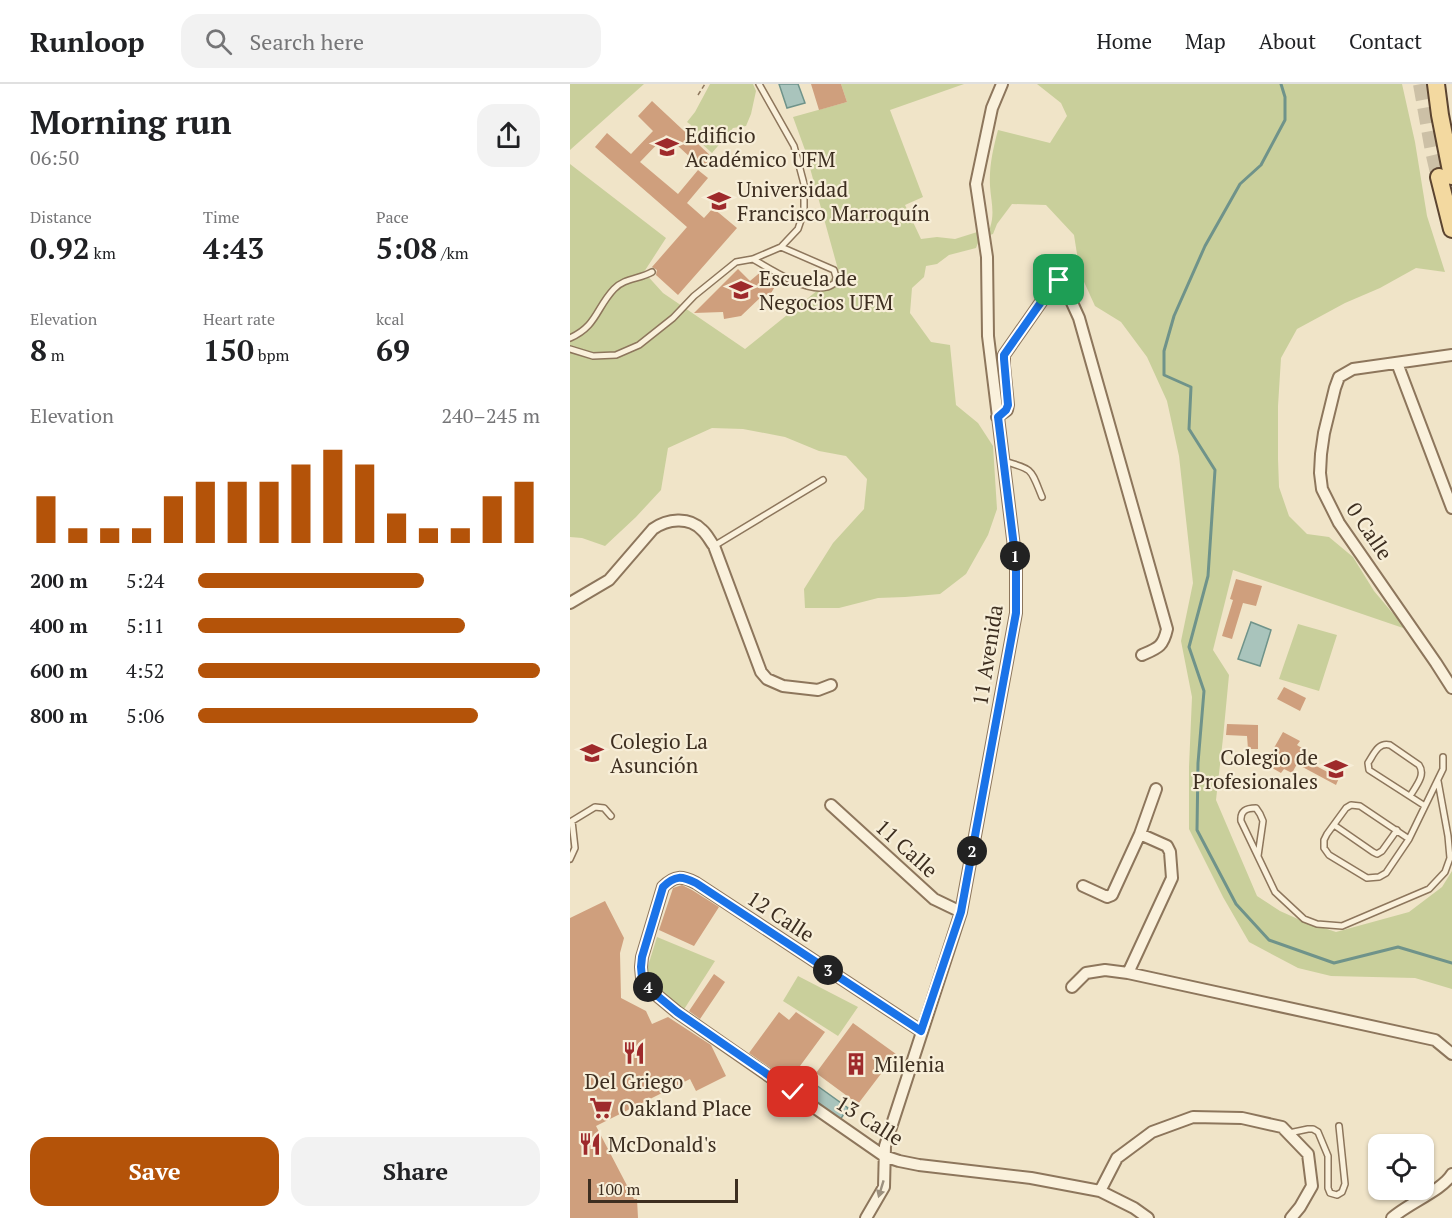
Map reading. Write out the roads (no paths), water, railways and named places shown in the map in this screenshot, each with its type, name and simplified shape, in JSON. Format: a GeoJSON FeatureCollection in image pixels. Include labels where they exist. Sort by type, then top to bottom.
{"type":"FeatureCollection","features":[{"type":"Feature","properties":{"kind":"main road"},"geometry":{"type":"LineString","coordinates":[[1436,84],[1452,229]]}},
{"type":"Feature","properties":{"kind":"street","name":"11 Avenida"},"geometry":{"type":"LineString","coordinates":[[866,1218],[884,1187],[885,1146],[961,912],[1016,613],[1016,563],[988,336],[987,257],[976,184],[992,108],[1002,84]]}},
{"type":"Feature","properties":{"kind":"street"},"geometry":{"type":"LineString","coordinates":[[998,417],[1008,405],[1004,355],[1053,285],[1059,280],[1064,285],[1079,318],[1167,629],[1165,639],[1159,648],[1142,655]]}},
{"type":"Feature","properties":{"kind":"street"},"geometry":{"type":"LineString","coordinates":[[1452,355],[1396,363],[1452,508]]}},
{"type":"Feature","properties":{"kind":"street","name":"0 Calle"},"geometry":{"type":"LineString","coordinates":[[1396,363],[1353,369],[1339,377],[1332,399],[1321,454],[1322,489],[1339,523],[1452,688]]}},
{"type":"Feature","properties":{"kind":"street"},"geometry":{"type":"LineString","coordinates":[[570,603],[609,580],[653,529],[676,520],[690,523],[702,530],[714,546],[761,672],[767,679],[783,686],[818,690],[831,685]]}},
{"type":"Feature","properties":{"kind":"street"},"geometry":{"type":"LineString","coordinates":[[1083,886],[1107,897],[1112,895],[1140,834],[1156,789]]}},
{"type":"Feature","properties":{"kind":"street","name":"11 Calle"},"geometry":{"type":"LineString","coordinates":[[831,805],[934,899],[961,912]]}},
{"type":"Feature","properties":{"kind":"street"},"geometry":{"type":"LineString","coordinates":[[1128,973],[1172,879],[1170,852],[1167,846],[1140,834]]}},
{"type":"Feature","properties":{"kind":"street","name":"12 Calle"},"geometry":{"type":"LineString","coordinates":[[642,978],[642,957],[663,887],[670,880],[686,878],[921,1031]]}},
{"type":"Feature","properties":{"kind":"street"},"geometry":{"type":"LineString","coordinates":[[1072,987],[1086,973],[1105,970],[1128,973],[1435,1040],[1452,1054]]}},
{"type":"Feature","properties":{"kind":"street","name":"13 Calle"},"geometry":{"type":"LineString","coordinates":[[642,978],[648,988],[677,1012],[884,1156],[919,1165],[1031,1178],[1100,1191],[1132,1213],[1148,1218]]}},
{"type":"Feature","properties":{"kind":"street"},"geometry":{"type":"LineString","coordinates":[[1100,1191],[1117,1158],[1152,1132],[1193,1117],[1242,1118],[1282,1127],[1308,1154],[1312,1186],[1291,1218]]}},
{"type":"Feature","properties":{"kind":"street"},"geometry":{"type":"LineString","coordinates":[[1392,1218],[1430,1193],[1452,1174]]}},
{"type":"Feature","properties":{"kind":"street"},"geometry":{"type":"LineString","coordinates":[[1408,1206],[1414,1218]]}},
{"type":"Feature","properties":{"kind":"lane"},"geometry":{"type":"LineString","coordinates":[[570,349],[593,356],[616,355],[639,345],[736,262],[781,247],[798,229],[804,211],[804,184],[794,146],[759,84]]}},
{"type":"Feature","properties":{"kind":"lane"},"geometry":{"type":"LineString","coordinates":[[753,258],[786,278],[808,287],[827,288],[835,283],[834,270],[781,247]]}},
{"type":"Feature","properties":{"kind":"lane"},"geometry":{"type":"LineString","coordinates":[[570,338],[582,332],[591,323],[619,285],[652,272]]}},
{"type":"Feature","properties":{"kind":"lane"},"geometry":{"type":"LineString","coordinates":[[1004,461],[1027,468],[1042,496]]}},
{"type":"Feature","properties":{"kind":"lane"},"geometry":{"type":"LineString","coordinates":[[714,546],[823,480]]}},
{"type":"Feature","properties":{"kind":"lane"},"geometry":{"type":"LineString","coordinates":[[1410,796],[1422,775],[1422,769],[1390,745],[1379,746],[1368,763],[1369,770],[1425,806]]}},
{"type":"Feature","properties":{"kind":"lane"},"geometry":{"type":"LineString","coordinates":[[1409,838],[1360,806],[1351,805],[1346,808],[1324,840],[1324,848],[1329,855],[1367,878],[1379,877],[1386,873],[1409,838],[1438,781],[1443,769],[1443,757]]}},
{"type":"Feature","properties":{"kind":"lane"},"geometry":{"type":"LineString","coordinates":[[1258,856],[1263,821],[1256,808],[1249,808],[1243,811],[1240,816],[1241,821],[1275,892],[1304,919],[1317,924],[1342,926],[1429,889],[1445,872],[1450,858],[1438,781]]}},
{"type":"Feature","properties":{"kind":"lane"},"geometry":{"type":"LineString","coordinates":[[570,859],[575,848],[572,821],[595,807],[604,808],[610,816]]}},
{"type":"Feature","properties":{"kind":"lane"},"geometry":{"type":"LineString","coordinates":[[1334,825],[1377,854],[1382,852],[1396,830]]}},
{"type":"Feature","properties":{"kind":"lane"},"geometry":{"type":"LineString","coordinates":[[1288,1133],[1308,1129],[1318,1132],[1328,1156],[1328,1188],[1330,1193],[1337,1195],[1342,1192],[1345,1184],[1339,1126]]}},
{"type":"Feature","properties":{"kind":"water"},"geometry":{"type":"Polygon","coordinates":[[[779,84],[798,84],[805,103],[787,108],[779,84]]]}},
{"type":"Feature","properties":{"kind":"water"},"geometry":{"type":"Polygon","coordinates":[[[1251,622],[1271,630],[1260,666],[1238,659],[1251,622]]]}},
{"type":"Feature","properties":{"kind":"water"},"geometry":{"type":"Polygon","coordinates":[[[805,1077],[848,1108],[840,1120],[797,1088],[805,1077]]]}},
{"type":"Feature","properties":{"kind":"waterway"},"geometry":{"type":"LineString","coordinates":[[1281,84],[1285,97],[1285,120],[1261,165],[1240,184],[1205,246],[1174,316],[1164,351],[1164,375],[1191,387],[1189,429],[1215,470],[1208,576],[1189,647],[1204,691],[1198,763],[1197,830],[1236,904],[1269,940],[1334,963],[1398,947],[1452,963]]}},
{"type":"Feature","properties":{"kind":"tunnel"},"geometry":{"type":"LineString","coordinates":[[1421,84],[1439,177]]}},
{"type":"Feature","properties":{"kind":"place","name":"Edificio Académico UFM"},"geometry":{"type":"Point","coordinates":[667,147]}},
{"type":"Feature","properties":{"kind":"place","name":"Universidad Francisco Marroquín"},"geometry":{"type":"Point","coordinates":[719,201]}},
{"type":"Feature","properties":{"kind":"place","name":"Escuela de Negocios UFM"},"geometry":{"type":"Point","coordinates":[741,290]}},
{"type":"Feature","properties":{"kind":"place","name":"Colegio La Asunción"},"geometry":{"type":"Point","coordinates":[592,753]}},
{"type":"Feature","properties":{"kind":"place","name":"Colegio de Profesionales"},"geometry":{"type":"Point","coordinates":[1336,769]}},
{"type":"Feature","properties":{"kind":"place","name":"Del Griego"},"geometry":{"type":"Point","coordinates":[634,1053]}},
{"type":"Feature","properties":{"kind":"place","name":"Milenia"},"geometry":{"type":"Point","coordinates":[856,1064]}},
{"type":"Feature","properties":{"kind":"place","name":"Oakland Place"},"geometry":{"type":"Point","coordinates":[601,1108]}},
{"type":"Feature","properties":{"kind":"place","name":"McDonald's"},"geometry":{"type":"Point","coordinates":[590,1144]}}]}
